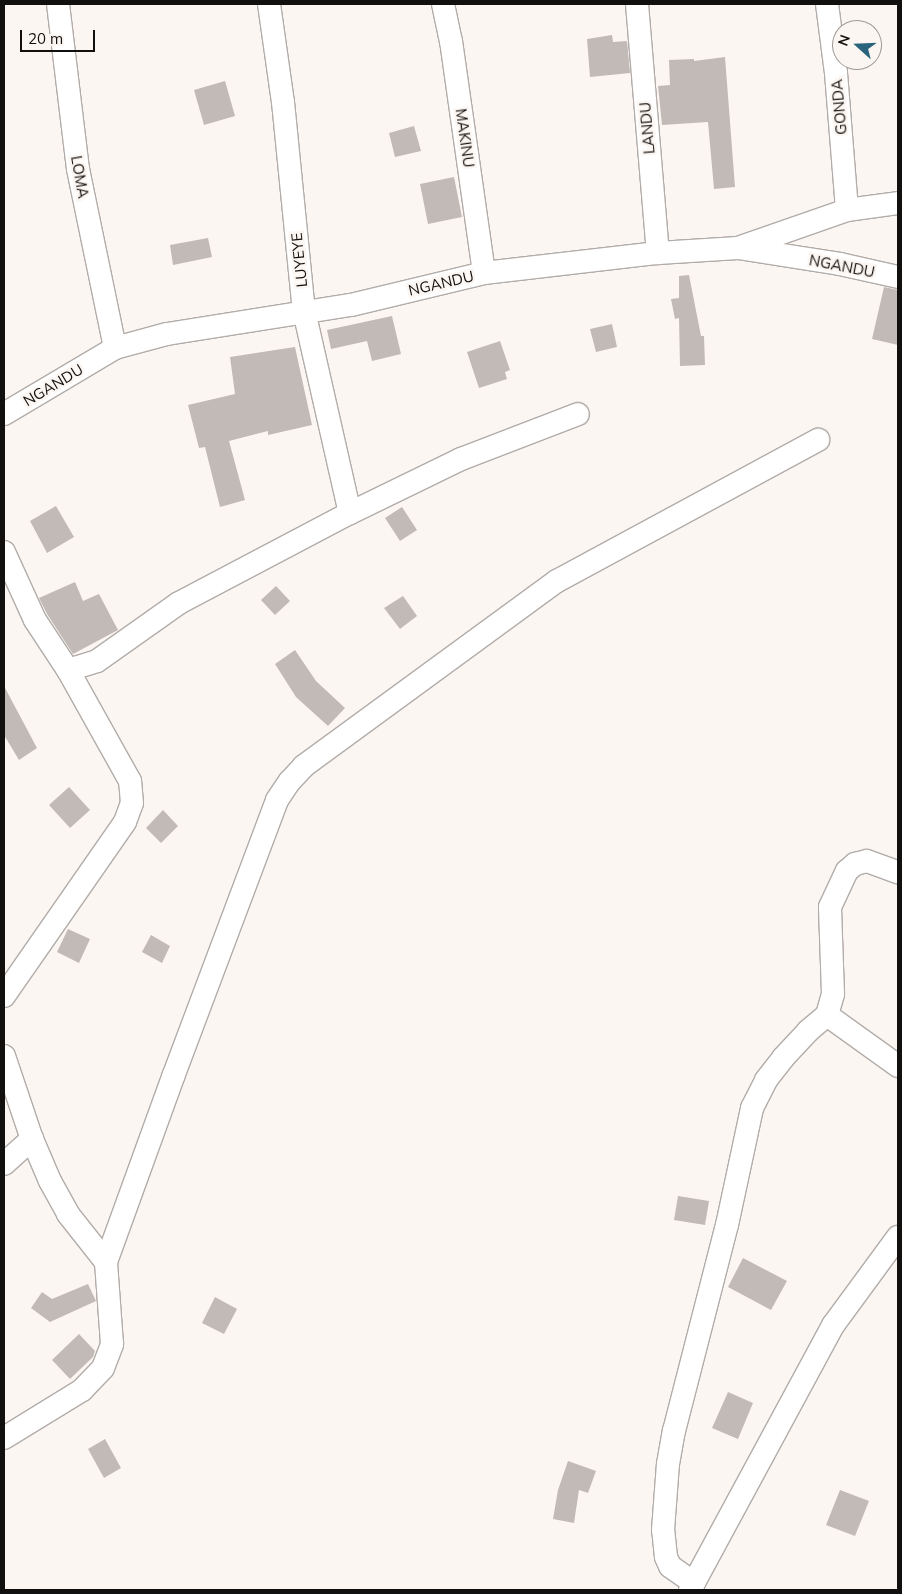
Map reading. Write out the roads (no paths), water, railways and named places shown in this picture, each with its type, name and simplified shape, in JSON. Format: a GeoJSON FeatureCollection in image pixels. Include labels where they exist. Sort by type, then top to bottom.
{"type":"FeatureCollection","features":[{"type":"Feature","properties":{"kind":"street","name":"LOMA"},"geometry":{"type":"LineString","coordinates":[[58,4],[78,169],[115,348]]}},
{"type":"Feature","properties":{"kind":"street","name":"LUYEYE"},"geometry":{"type":"LineString","coordinates":[[270,4],[283,102],[304,311],[350,513]]}},
{"type":"Feature","properties":{"kind":"street","name":"MAKINU"},"geometry":{"type":"LineString","coordinates":[[443,4],[451,41],[484,273]]}},
{"type":"Feature","properties":{"kind":"street","name":"LANDU"},"geometry":{"type":"LineString","coordinates":[[637,4],[658,253]]}},
{"type":"Feature","properties":{"kind":"street","name":"GONDA"},"geometry":{"type":"LineString","coordinates":[[827,4],[836,74],[847,210]]}},
{"type":"Feature","properties":{"kind":"street"},"geometry":{"type":"LineString","coordinates":[[738,248],[847,210],[898,203]]}},
{"type":"Feature","properties":{"kind":"street","name":"NGANDU"},"geometry":{"type":"LineString","coordinates":[[4,414],[115,348],[167,334],[351,305],[484,273],[658,253],[738,248],[840,264],[898,277]]}},
{"type":"Feature","properties":{"kind":"street"},"geometry":{"type":"LineString","coordinates":[[68,670],[97,661],[179,603],[350,513],[461,459],[578,414]]}},
{"type":"Feature","properties":{"kind":"street"},"geometry":{"type":"LineString","coordinates":[[4,1438],[82,1390],[103,1368],[112,1344],[106,1262],[277,800],[290,780],[304,766],[557,581],[818,440]]}},
{"type":"Feature","properties":{"kind":"street"},"geometry":{"type":"LineString","coordinates":[[4,552],[35,620],[68,670],[130,781],[132,803],[125,822],[4,996]]}},
{"type":"Feature","properties":{"kind":"street"},"geometry":{"type":"LineString","coordinates":[[898,872],[867,861],[855,864],[847,871],[830,907],[833,994],[827,1015],[808,1031],[783,1058],[766,1080],[752,1108],[722,1245],[674,1431],[668,1464],[663,1530],[666,1557],[670,1566],[692,1587],[834,1324],[898,1237]]}},
{"type":"Feature","properties":{"kind":"street"},"geometry":{"type":"LineString","coordinates":[[827,1015],[898,1066]]}},
{"type":"Feature","properties":{"kind":"street"},"geometry":{"type":"LineString","coordinates":[[4,1056],[32,1139],[50,1181],[68,1214],[106,1262]]}},
{"type":"Feature","properties":{"kind":"street"},"geometry":{"type":"LineString","coordinates":[[4,1164],[32,1139]]}}]}
